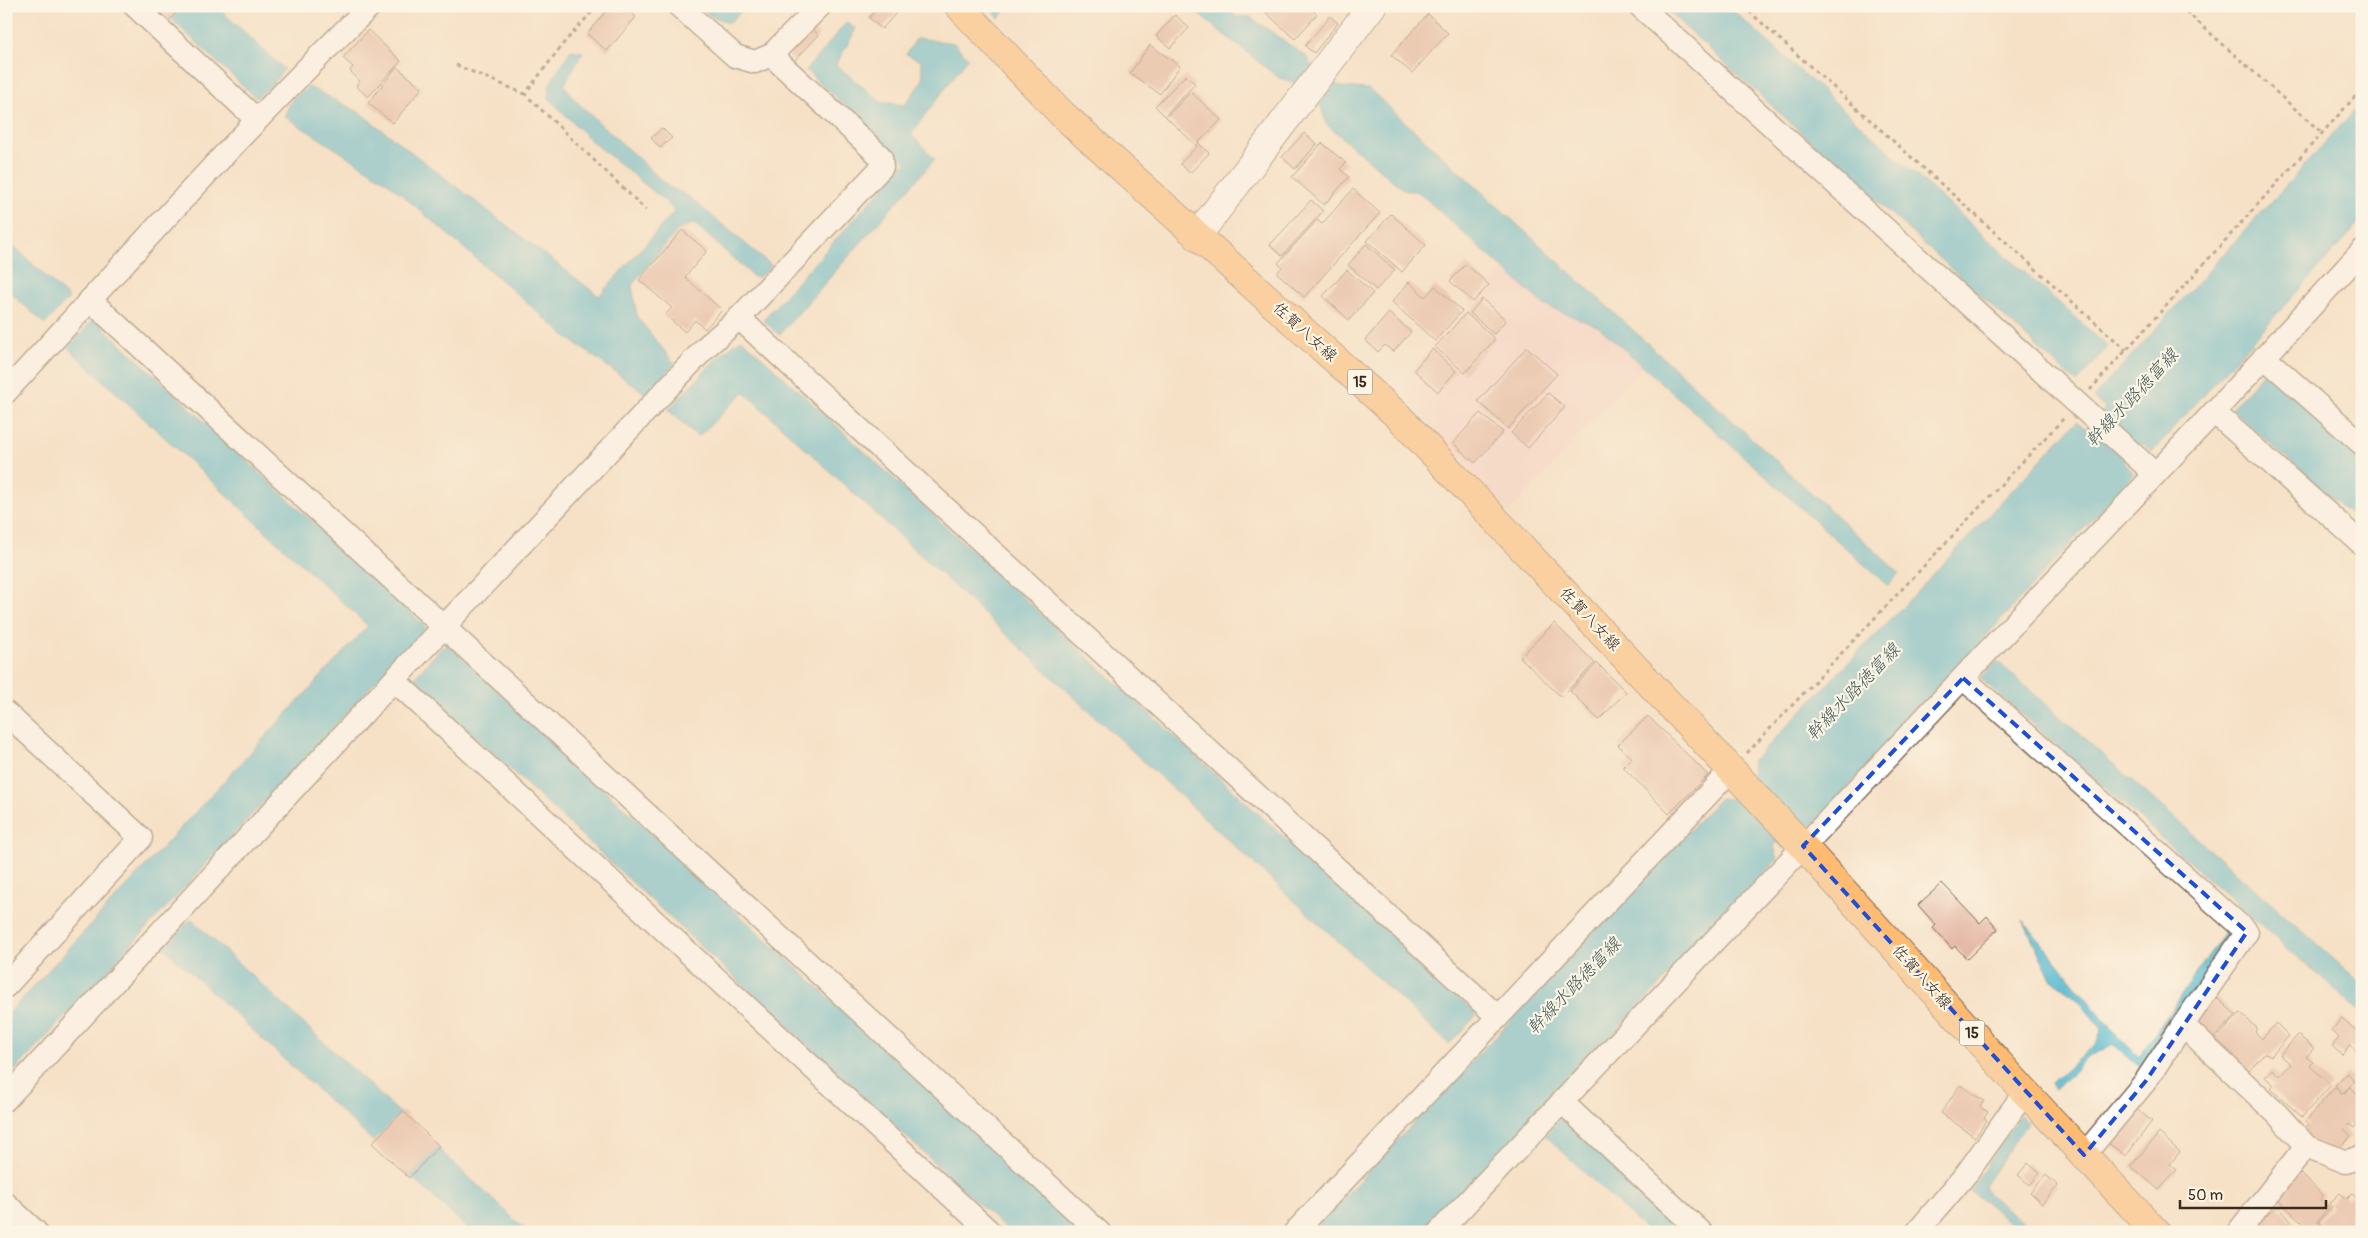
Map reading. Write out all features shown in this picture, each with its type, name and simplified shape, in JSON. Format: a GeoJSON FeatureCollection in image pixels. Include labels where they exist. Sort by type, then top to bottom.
{"type":"FeatureCollection","features":[{"type":"Feature","properties":{"kind":"main road","name":"佐賀八女線"},"geometry":{"type":"LineString","coordinates":[[959,6],[1062,114],[1398,416],[1736,775]]}},
{"type":"Feature","properties":{"kind":"main road","name":"15"},"geometry":{"type":"LineString","coordinates":[[1736,775],[1797,839]]}},
{"type":"Feature","properties":{"kind":"main road","name":"佐賀八女線"},"geometry":{"type":"LineString","coordinates":[[1797,839],[2025,1092],[2156,1232]]}},
{"type":"Feature","properties":{"kind":"street"},"geometry":{"type":"LineString","coordinates":[[135,6],[256,120]]}},
{"type":"Feature","properties":{"kind":"street"},"geometry":{"type":"LineString","coordinates":[[6,392],[303,70],[370,6]]}},
{"type":"Feature","properties":{"kind":"street"},"geometry":{"type":"LineString","coordinates":[[679,6],[736,56],[755,62],[772,56],[820,6]]}},
{"type":"Feature","properties":{"kind":"street"},"geometry":{"type":"LineString","coordinates":[[1197,236],[1372,6]]}},
{"type":"Feature","properties":{"kind":"street"},"geometry":{"type":"LineString","coordinates":[[1640,6],[2149,468]]}},
{"type":"Feature","properties":{"kind":"street"},"geometry":{"type":"LineString","coordinates":[[6,1099],[420,651],[706,347],[740,318],[882,167],[881,157],[772,56]]}},
{"type":"Feature","properties":{"kind":"street"},"geometry":{"type":"LineString","coordinates":[[1439,1232],[1562,1102],[1797,839],[1962,678],[2149,468],[2214,412],[2362,251]]}},
{"type":"Feature","properties":{"kind":"street"},"geometry":{"type":"LineString","coordinates":[[90,300],[1099,1232]]}},
{"type":"Feature","properties":{"kind":"street"},"geometry":{"type":"LineString","coordinates":[[740,318],[1498,1017]]}},
{"type":"Feature","properties":{"kind":"street"},"geometry":{"type":"LineString","coordinates":[[2264,357],[2362,444]]}},
{"type":"Feature","properties":{"kind":"street"},"geometry":{"type":"LineString","coordinates":[[2214,412],[2362,544]]}},
{"type":"Feature","properties":{"kind":"street"},"geometry":{"type":"LineString","coordinates":[[1962,678],[2247,932],[2145,1082],[2084,1155]]}},
{"type":"Feature","properties":{"kind":"street"},"geometry":{"type":"LineString","coordinates":[[394,680],[990,1232]]}},
{"type":"Feature","properties":{"kind":"street"},"geometry":{"type":"LineString","coordinates":[[6,713],[141,838],[6,986]]}},
{"type":"Feature","properties":{"kind":"street"},"geometry":{"type":"LineString","coordinates":[[1294,1232],[1498,1017],[1736,775]]}},
{"type":"Feature","properties":{"kind":"street"},"geometry":{"type":"LineString","coordinates":[[2183,1025],[2277,1114],[2306,1146],[2346,1162],[2362,1156]]}},
{"type":"Feature","properties":{"kind":"street"},"geometry":{"type":"LineString","coordinates":[[1917,1232],[1967,1173],[2025,1092]]}},
{"type":"Feature","properties":{"kind":"street"},"geometry":{"type":"LineString","coordinates":[[1562,1102],[1701,1232]]}},
{"type":"Feature","properties":{"kind":"street"},"geometry":{"type":"LineString","coordinates":[[2238,1232],[2306,1146]]}},
{"type":"Feature","properties":{"kind":"street"},"geometry":{"type":"LineString","coordinates":[[6,1204],[36,1232]]}},
{"type":"Feature","properties":{"kind":"path"},"geometry":{"type":"LineString","coordinates":[[525,94],[563,44],[596,6]]}},
{"type":"Feature","properties":{"kind":"path"},"geometry":{"type":"LineString","coordinates":[[1743,6],[2126,350]]}},
{"type":"Feature","properties":{"kind":"path"},"geometry":{"type":"LineString","coordinates":[[2180,6],[2322,133]]}},
{"type":"Feature","properties":{"kind":"path"},"geometry":{"type":"LineString","coordinates":[[456,65],[525,94],[646,210]]}},
{"type":"Feature","properties":{"kind":"path"},"geometry":{"type":"LineString","coordinates":[[1736,775],[2084,408],[2126,350],[2362,89]]}},
{"type":"Feature","properties":{"kind":"highlighted area"},"geometry":{"type":"Polygon","coordinates":[[[1963,678],[2247,932],[2145,1082],[2084,1155],[1803,846],[1963,678]]]}},
{"type":"Feature","properties":{"kind":"shaded area"},"geometry":{"type":"Polygon","coordinates":[[[1525,248],[1650,358],[1509,513],[1395,387],[1525,248]]]}},
{"type":"Feature","properties":{"kind":"water"},"geometry":{"type":"Polygon","coordinates":[[[157,6],[216,6],[284,69],[272,85],[256,98],[157,6]]]}},
{"type":"Feature","properties":{"kind":"water"},"geometry":{"type":"Polygon","coordinates":[[[700,6],[748,6],[728,23],[707,14],[700,6]]]}},
{"type":"Feature","properties":{"kind":"water"},"geometry":{"type":"Polygon","coordinates":[[[988,6],[1009,6],[999,18],[988,6]]]}},
{"type":"Feature","properties":{"kind":"water"},"geometry":{"type":"Polygon","coordinates":[[[1188,6],[1226,6],[1236,17],[1250,17],[1308,58],[1310,64],[1341,87],[1369,89],[1899,573],[1888,586],[1599,327],[1544,305],[1417,191],[1405,191],[1326,124],[1321,106],[1293,82],[1279,78],[1188,6]]]}},
{"type":"Feature","properties":{"kind":"water"},"geometry":{"type":"Polygon","coordinates":[[[1662,6],[1728,6],[2108,347],[2077,383],[1662,6]]]}},
{"type":"Feature","properties":{"kind":"water"},"geometry":{"type":"Polygon","coordinates":[[[846,23],[856,29],[836,65],[881,102],[905,105],[923,79],[921,61],[906,54],[917,38],[954,43],[968,58],[911,134],[935,159],[779,335],[763,320],[906,162],[806,70],[846,23]]]}},
{"type":"Feature","properties":{"kind":"water"},"geometry":{"type":"Polygon","coordinates":[[[571,50],[583,52],[564,85],[575,100],[669,187],[688,196],[771,265],[765,273],[755,278],[694,223],[678,230],[632,285],[637,317],[675,364],[646,394],[568,338],[386,181],[284,116],[292,99],[309,87],[359,112],[599,296],[675,211],[663,199],[591,141],[549,98],[549,85],[571,50]]]}},
{"type":"Feature","properties":{"kind":"water","name":"幹線水路徳富線"},"geometry":{"type":"Polygon","coordinates":[[[2362,102],[2362,220],[2152,452],[2143,444],[2124,462],[2134,474],[1814,825],[1796,822],[1774,846],[1778,859],[1428,1232],[1311,1232],[1720,798],[1729,799],[1752,775],[1753,761],[1913,596],[2077,421],[2086,429],[2105,409],[2093,398],[2362,102]]]}},
{"type":"Feature","properties":{"kind":"water"},"geometry":{"type":"Polygon","coordinates":[[[6,239],[69,298],[45,324],[6,289],[6,239]]]}},
{"type":"Feature","properties":{"kind":"water"},"geometry":{"type":"Polygon","coordinates":[[[94,319],[426,627],[6,1080],[6,1016],[368,626],[68,348],[94,319]]]}},
{"type":"Feature","properties":{"kind":"water"},"geometry":{"type":"Polygon","coordinates":[[[741,339],[1477,1015],[1449,1044],[744,392],[698,437],[668,410],[717,358],[741,339]]]}},
{"type":"Feature","properties":{"kind":"water"},"geometry":{"type":"Polygon","coordinates":[[[2266,370],[2362,455],[2362,525],[2231,409],[2266,370]]]}},
{"type":"Feature","properties":{"kind":"water"},"geometry":{"type":"Polygon","coordinates":[[[446,643],[1082,1232],[1009,1232],[413,679],[446,643]]]}},
{"type":"Feature","properties":{"kind":"water"},"geometry":{"type":"Polygon","coordinates":[[[1997,661],[2362,984],[2362,1014],[1980,678],[1997,661]]]}},
{"type":"Feature","properties":{"kind":"water"},"geometry":{"type":"Polygon","coordinates":[[[191,919],[528,1232],[471,1232],[164,948],[191,919]]]}},
{"type":"Feature","properties":{"kind":"water"},"geometry":{"type":"Polygon","coordinates":[[[2023,920],[2116,1035],[2139,1057],[2226,930],[2233,937],[2142,1069],[2113,1044],[2087,1058],[2055,1090],[2051,1083],[2097,1043],[2102,1029],[2075,996],[2052,980],[2023,920]]]}},
{"type":"Feature","properties":{"kind":"water"},"geometry":{"type":"Polygon","coordinates":[[[2020,1114],[2027,1123],[1984,1186],[1989,1195],[2037,1232],[2023,1232],[1970,1191],[2020,1114]]]}},
{"type":"Feature","properties":{"kind":"water"},"geometry":{"type":"Polygon","coordinates":[[[1561,1118],[1684,1232],[1648,1232],[1545,1135],[1561,1118]]]}},
{"type":"Feature","properties":{"kind":"building"},"geometry":{"type":"Polygon","coordinates":[[[151,6],[182,6],[168,22],[151,6]]]}},
{"type":"Feature","properties":{"kind":"building"},"geometry":{"type":"Polygon","coordinates":[[[610,6],[624,6],[636,17],[607,51],[587,34],[610,6]]]}},
{"type":"Feature","properties":{"kind":"building"},"geometry":{"type":"Polygon","coordinates":[[[871,6],[902,6],[882,29],[869,18],[875,10],[871,6]]]}},
{"type":"Feature","properties":{"kind":"building"},"geometry":{"type":"Polygon","coordinates":[[[1265,6],[1308,6],[1317,14],[1295,39],[1262,9],[1265,6]]]}},
{"type":"Feature","properties":{"kind":"building"},"geometry":{"type":"Polygon","coordinates":[[[1428,14],[1448,33],[1412,73],[1391,55],[1428,14]]]}},
{"type":"Feature","properties":{"kind":"building"},"geometry":{"type":"Polygon","coordinates":[[[1175,15],[1189,28],[1170,48],[1156,36],[1175,15]]]}},
{"type":"Feature","properties":{"kind":"building"},"geometry":{"type":"Polygon","coordinates":[[[1330,16],[1338,23],[1314,53],[1305,46],[1330,16]]]}},
{"type":"Feature","properties":{"kind":"building"},"geometry":{"type":"Polygon","coordinates":[[[809,26],[819,35],[794,61],[784,51],[809,26]]]}},
{"type":"Feature","properties":{"kind":"building"},"geometry":{"type":"Polygon","coordinates":[[[368,30],[401,61],[368,97],[356,86],[360,81],[350,71],[353,67],[343,58],[368,30]]]}},
{"type":"Feature","properties":{"kind":"building"},"geometry":{"type":"Polygon","coordinates":[[[1150,45],[1180,66],[1160,94],[1130,73],[1150,45]]]}},
{"type":"Feature","properties":{"kind":"building"},"geometry":{"type":"Polygon","coordinates":[[[397,67],[422,88],[393,123],[368,103],[397,67]]]}},
{"type":"Feature","properties":{"kind":"building"},"geometry":{"type":"Polygon","coordinates":[[[1186,75],[1195,84],[1165,116],[1155,106],[1186,75]]]}},
{"type":"Feature","properties":{"kind":"building"},"geometry":{"type":"Polygon","coordinates":[[[1191,92],[1221,120],[1198,143],[1209,153],[1190,173],[1180,164],[1197,146],[1166,117],[1191,92]]]}},
{"type":"Feature","properties":{"kind":"building"},"geometry":{"type":"Polygon","coordinates":[[[662,128],[672,138],[660,148],[651,138],[662,128]]]}},
{"type":"Feature","properties":{"kind":"building"},"geometry":{"type":"Polygon","coordinates":[[[1304,133],[1317,144],[1295,169],[1282,157],[1304,133]]]}},
{"type":"Feature","properties":{"kind":"building"},"geometry":{"type":"Polygon","coordinates":[[[1322,143],[1346,163],[1340,169],[1349,177],[1324,205],[1292,177],[1322,143]]]}},
{"type":"Feature","properties":{"kind":"building"},"geometry":{"type":"Polygon","coordinates":[[[1353,189],[1380,213],[1304,297],[1277,273],[1282,267],[1278,263],[1317,220],[1322,224],[1353,189]]]}},
{"type":"Feature","properties":{"kind":"building"},"geometry":{"type":"Polygon","coordinates":[[[1311,200],[1323,211],[1282,256],[1270,245],[1311,200]]]}},
{"type":"Feature","properties":{"kind":"building"},"geometry":{"type":"Polygon","coordinates":[[[1391,214],[1426,245],[1402,272],[1367,241],[1391,214]]]}},
{"type":"Feature","properties":{"kind":"building"},"geometry":{"type":"Polygon","coordinates":[[[682,230],[707,251],[685,277],[722,310],[705,329],[695,320],[685,332],[665,315],[672,308],[639,280],[682,230]]]}},
{"type":"Feature","properties":{"kind":"building"},"geometry":{"type":"Polygon","coordinates":[[[1366,244],[1395,270],[1376,290],[1348,265],[1366,244]]]}},
{"type":"Feature","properties":{"kind":"building"},"geometry":{"type":"Polygon","coordinates":[[[1466,264],[1489,285],[1473,302],[1450,281],[1466,264]]]}},
{"type":"Feature","properties":{"kind":"building"},"geometry":{"type":"Polygon","coordinates":[[[1347,270],[1373,293],[1349,320],[1323,296],[1347,270]]]}},
{"type":"Feature","properties":{"kind":"building"},"geometry":{"type":"Polygon","coordinates":[[[1409,282],[1425,297],[1435,286],[1462,311],[1435,341],[1392,302],[1409,282]]]}},
{"type":"Feature","properties":{"kind":"building"},"geometry":{"type":"Polygon","coordinates":[[[1482,299],[1506,320],[1494,334],[1470,313],[1482,299]]]}},
{"type":"Feature","properties":{"kind":"building"},"geometry":{"type":"Polygon","coordinates":[[[1389,313],[1411,332],[1393,352],[1385,345],[1378,352],[1365,340],[1389,313]]]}},
{"type":"Feature","properties":{"kind":"building"},"geometry":{"type":"Polygon","coordinates":[[[1466,313],[1495,339],[1465,373],[1435,347],[1466,313]]]}},
{"type":"Feature","properties":{"kind":"building"},"geometry":{"type":"Polygon","coordinates":[[[1527,347],[1557,374],[1508,429],[1478,401],[1527,347]]]}},
{"type":"Feature","properties":{"kind":"building"},"geometry":{"type":"Polygon","coordinates":[[[1432,349],[1456,371],[1438,392],[1414,370],[1432,349]]]}},
{"type":"Feature","properties":{"kind":"building"},"geometry":{"type":"Polygon","coordinates":[[[1548,393],[1565,407],[1528,448],[1511,433],[1548,393]]]}},
{"type":"Feature","properties":{"kind":"building"},"geometry":{"type":"Polygon","coordinates":[[[1480,413],[1503,432],[1475,463],[1453,443],[1480,413]]]}},
{"type":"Feature","properties":{"kind":"building"},"geometry":{"type":"Polygon","coordinates":[[[1554,623],[1595,663],[1561,697],[1520,657],[1554,623]]]}},
{"type":"Feature","properties":{"kind":"building"},"geometry":{"type":"Polygon","coordinates":[[[1597,663],[1626,692],[1599,720],[1570,691],[1597,663]]]}},
{"type":"Feature","properties":{"kind":"building"},"geometry":{"type":"Polygon","coordinates":[[[1648,716],[1708,775],[1669,814],[1623,767],[1632,758],[1618,745],[1648,716]]]}},
{"type":"Feature","properties":{"kind":"building"},"geometry":{"type":"Polygon","coordinates":[[[1942,883],[1980,923],[1987,916],[1998,929],[1967,959],[1955,946],[1952,949],[1933,928],[1936,925],[1918,905],[1942,883]]]}},
{"type":"Feature","properties":{"kind":"building"},"geometry":{"type":"Polygon","coordinates":[[[2215,996],[2236,1015],[2214,1038],[2194,1019],[2215,996]]]}},
{"type":"Feature","properties":{"kind":"building"},"geometry":{"type":"Polygon","coordinates":[[[2240,1013],[2257,1028],[2255,1032],[2262,1039],[2276,1023],[2289,1036],[2271,1056],[2265,1053],[2247,1073],[2232,1060],[2235,1056],[2216,1039],[2240,1013]]]}},
{"type":"Feature","properties":{"kind":"building"},"geometry":{"type":"Polygon","coordinates":[[[2342,1018],[2362,1036],[2362,1055],[2350,1045],[2342,1055],[2332,1046],[2339,1038],[2331,1031],[2342,1018]]]}},
{"type":"Feature","properties":{"kind":"building"},"geometry":{"type":"Polygon","coordinates":[[[2298,1035],[2314,1048],[2306,1057],[2313,1062],[2310,1066],[2331,1085],[2302,1117],[2271,1089],[2274,1085],[2265,1077],[2272,1069],[2280,1076],[2291,1064],[2280,1055],[2298,1035]]]}},
{"type":"Feature","properties":{"kind":"building"},"geometry":{"type":"Polygon","coordinates":[[[2347,1073],[2355,1081],[2343,1093],[2335,1085],[2347,1073]]]}},
{"type":"Feature","properties":{"kind":"building"},"geometry":{"type":"Polygon","coordinates":[[[1960,1085],[1984,1101],[1980,1107],[1988,1112],[1984,1118],[1987,1120],[1975,1137],[1941,1113],[1960,1085]]]}},
{"type":"Feature","properties":{"kind":"building"},"geometry":{"type":"Polygon","coordinates":[[[2335,1087],[2343,1095],[2350,1087],[2362,1098],[2362,1125],[2359,1122],[2354,1128],[2349,1124],[2344,1129],[2351,1136],[2333,1154],[2301,1132],[2309,1124],[2306,1121],[2335,1087]]]}},
{"type":"Feature","properties":{"kind":"building"},"geometry":{"type":"Polygon","coordinates":[[[2135,1108],[2152,1121],[2126,1156],[2108,1143],[2135,1108]]]}},
{"type":"Feature","properties":{"kind":"building"},"geometry":{"type":"Polygon","coordinates":[[[403,1111],[439,1146],[409,1178],[372,1143],[403,1111]]]}},
{"type":"Feature","properties":{"kind":"building"},"geometry":{"type":"Polygon","coordinates":[[[2159,1133],[2180,1152],[2170,1164],[2177,1170],[2159,1190],[2131,1166],[2159,1133]]]}},
{"type":"Feature","properties":{"kind":"building"},"geometry":{"type":"Polygon","coordinates":[[[2028,1163],[2040,1173],[2030,1185],[2018,1175],[2028,1163]]]}},
{"type":"Feature","properties":{"kind":"building"},"geometry":{"type":"Polygon","coordinates":[[[2300,1173],[2323,1195],[2321,1200],[2329,1207],[2317,1221],[2320,1224],[2313,1232],[2276,1198],[2300,1173]]]}},
{"type":"Feature","properties":{"kind":"building"},"geometry":{"type":"Polygon","coordinates":[[[2046,1175],[2058,1186],[2042,1204],[2030,1193],[2046,1175]]]}},
{"type":"Feature","properties":{"kind":"building"},"geometry":{"type":"Polygon","coordinates":[[[2340,1193],[2347,1199],[2352,1194],[2362,1203],[2360,1214],[2362,1216],[2362,1226],[2356,1232],[2330,1232],[2319,1221],[2332,1207],[2329,1204],[2340,1193]]]}},
{"type":"Feature","properties":{"kind":"building"},"geometry":{"type":"Polygon","coordinates":[[[2278,1206],[2294,1225],[2287,1232],[2262,1232],[2256,1225],[2278,1206]]]}}]}
